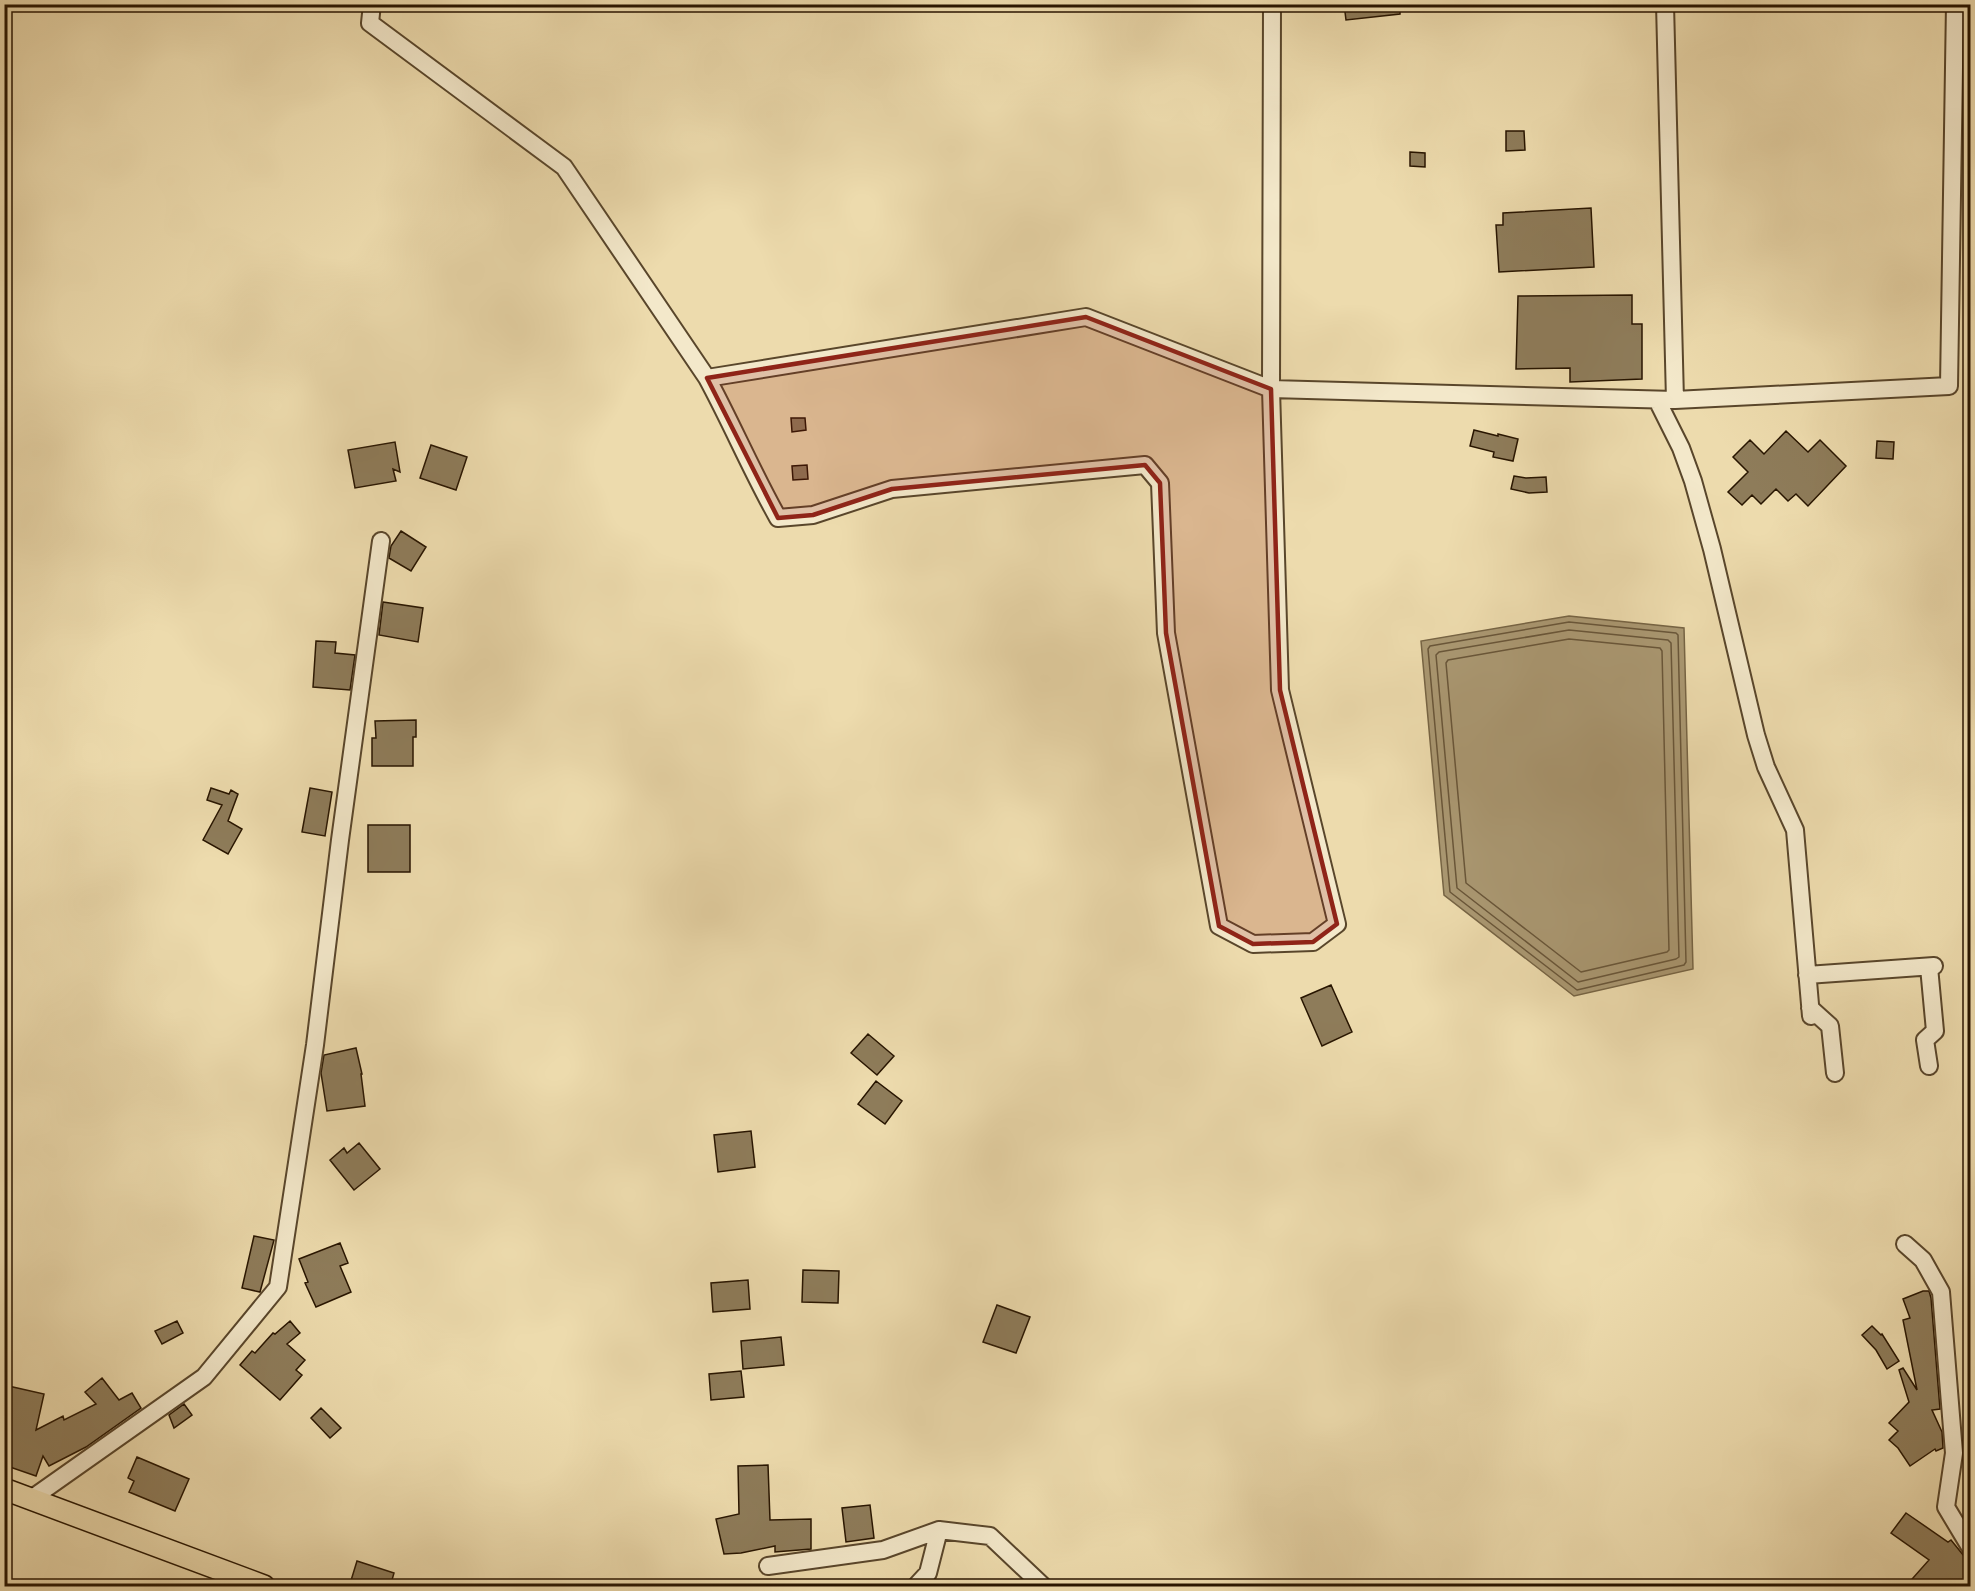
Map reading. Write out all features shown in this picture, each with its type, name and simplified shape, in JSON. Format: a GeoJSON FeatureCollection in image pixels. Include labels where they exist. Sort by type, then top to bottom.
{"type":"FeatureCollection","features":[{"type":"Feature","properties":{"kind":"main road"},"geometry":{"type":"LineString","coordinates":[[4,1489],[264,1587]]}},
{"type":"Feature","properties":{"kind":"street"},"geometry":{"type":"LineString","coordinates":[[372,4],[370,23],[564,167],[707,378],[778,518],[813,515],[892,489],[1145,465],[1160,483],[1166,633],[1219,926],[1253,944],[1313,942],[1337,924],[1280,690],[1271,389],[1272,4]]}},
{"type":"Feature","properties":{"kind":"street"},"geometry":{"type":"LineString","coordinates":[[1665,4],[1675,400]]}},
{"type":"Feature","properties":{"kind":"street"},"geometry":{"type":"LineString","coordinates":[[707,378],[1086,317],[1271,389],[1675,400],[1949,386],[1955,4]]}},
{"type":"Feature","properties":{"kind":"street"},"geometry":{"type":"LineString","coordinates":[[1657,400],[1681,448],[1693,481],[1712,549],[1756,735],[1766,767],[1795,830],[1810,1012],[1830,1026],[1835,1073]]}},
{"type":"Feature","properties":{"kind":"street"},"geometry":{"type":"LineString","coordinates":[[31,1499],[204,1377],[278,1287],[315,1045],[340,840],[381,541]]}},
{"type":"Feature","properties":{"kind":"street"},"geometry":{"type":"LineString","coordinates":[[1807,975],[1932,966],[1935,1031],[1926,1040],[1929,1066]]}},
{"type":"Feature","properties":{"kind":"street"},"geometry":{"type":"LineString","coordinates":[[1905,1244],[1923,1260],[1941,1293],[1954,1453],[1946,1507],[1971,1547]]}},
{"type":"Feature","properties":{"kind":"street"},"geometry":{"type":"LineString","coordinates":[[916,1587],[928,1573],[939,1530]]}},
{"type":"Feature","properties":{"kind":"street"},"geometry":{"type":"LineString","coordinates":[[768,1566],[883,1550],[939,1530],[990,1536],[1043,1587]]}},
{"type":"Feature","properties":{"kind":"highlighted area"},"geometry":{"type":"Polygon","coordinates":[[[1086,317],[1271,389],[1280,690],[1337,924],[1313,942],[1253,944],[1219,926],[1166,633],[1160,483],[1145,465],[892,489],[813,515],[778,518],[707,378],[1086,317]]]}},
{"type":"Feature","properties":{"kind":"water"},"geometry":{"type":"Polygon","coordinates":[[[1569,616],[1684,628],[1693,969],[1574,996],[1444,895],[1421,641],[1569,616]]]}},
{"type":"Feature","properties":{"kind":"building"},"geometry":{"type":"Polygon","coordinates":[[[1344,4],[1400,4],[1400,14],[1346,20],[1344,4]]]}},
{"type":"Feature","properties":{"kind":"building"},"geometry":{"type":"Polygon","coordinates":[[[1506,131],[1524,131],[1525,150],[1506,151],[1506,131]]]}},
{"type":"Feature","properties":{"kind":"building"},"geometry":{"type":"Polygon","coordinates":[[[1410,152],[1425,153],[1425,167],[1410,166],[1410,152]]]}},
{"type":"Feature","properties":{"kind":"building"},"geometry":{"type":"Polygon","coordinates":[[[1591,208],[1594,267],[1499,272],[1496,225],[1503,225],[1503,213],[1591,208]]]}},
{"type":"Feature","properties":{"kind":"building"},"geometry":{"type":"Polygon","coordinates":[[[1632,295],[1632,324],[1642,324],[1642,379],[1570,382],[1570,368],[1516,369],[1518,296],[1632,295]]]}},
{"type":"Feature","properties":{"kind":"building"},"geometry":{"type":"Polygon","coordinates":[[[791,418],[805,418],[806,430],[792,432],[791,418]]]}},
{"type":"Feature","properties":{"kind":"building"},"geometry":{"type":"Polygon","coordinates":[[[1474,430],[1518,439],[1513,461],[1493,457],[1494,452],[1470,446],[1474,430]]]}},
{"type":"Feature","properties":{"kind":"building"},"geometry":{"type":"Polygon","coordinates":[[[1786,431],[1808,452],[1820,440],[1846,466],[1808,506],[1796,494],[1788,501],[1776,489],[1761,504],[1752,495],[1742,505],[1728,492],[1748,472],[1733,457],[1750,440],[1764,454],[1786,431]]]}},
{"type":"Feature","properties":{"kind":"building"},"geometry":{"type":"Polygon","coordinates":[[[1877,441],[1894,442],[1893,459],[1876,458],[1877,441]]]}},
{"type":"Feature","properties":{"kind":"building"},"geometry":{"type":"Polygon","coordinates":[[[395,442],[400,472],[393,469],[396,481],[355,488],[348,450],[395,442]]]}},
{"type":"Feature","properties":{"kind":"building"},"geometry":{"type":"Polygon","coordinates":[[[431,445],[467,457],[456,490],[420,478],[431,445]]]}},
{"type":"Feature","properties":{"kind":"building"},"geometry":{"type":"Polygon","coordinates":[[[807,465],[808,479],[793,480],[792,466],[807,465]]]}},
{"type":"Feature","properties":{"kind":"building"},"geometry":{"type":"Polygon","coordinates":[[[1514,476],[1546,477],[1547,492],[1529,493],[1511,489],[1514,476]]]}},
{"type":"Feature","properties":{"kind":"building"},"geometry":{"type":"Polygon","coordinates":[[[401,531],[426,547],[411,571],[389,558],[391,546],[401,531]]]}},
{"type":"Feature","properties":{"kind":"building"},"geometry":{"type":"Polygon","coordinates":[[[383,602],[423,608],[418,642],[379,635],[383,602]]]}},
{"type":"Feature","properties":{"kind":"building"},"geometry":{"type":"Polygon","coordinates":[[[316,641],[336,642],[335,653],[355,655],[350,690],[313,687],[316,641]]]}},
{"type":"Feature","properties":{"kind":"building"},"geometry":{"type":"Polygon","coordinates":[[[416,720],[416,737],[413,737],[413,766],[372,766],[372,738],[376,738],[375,721],[416,720]]]}},
{"type":"Feature","properties":{"kind":"building"},"geometry":{"type":"Polygon","coordinates":[[[211,788],[229,794],[231,790],[238,794],[228,821],[242,829],[228,854],[203,840],[222,805],[207,800],[211,788]]]}},
{"type":"Feature","properties":{"kind":"building"},"geometry":{"type":"Polygon","coordinates":[[[310,788],[332,792],[325,836],[302,832],[310,788]]]}},
{"type":"Feature","properties":{"kind":"building"},"geometry":{"type":"Polygon","coordinates":[[[368,825],[410,825],[410,872],[368,872],[368,825]]]}},
{"type":"Feature","properties":{"kind":"building"},"geometry":{"type":"Polygon","coordinates":[[[1331,985],[1352,1032],[1322,1046],[1301,998],[1331,985]]]}},
{"type":"Feature","properties":{"kind":"building"},"geometry":{"type":"Polygon","coordinates":[[[868,1034],[894,1056],[877,1075],[851,1053],[868,1034]]]}},
{"type":"Feature","properties":{"kind":"building"},"geometry":{"type":"Polygon","coordinates":[[[356,1048],[362,1074],[365,1106],[327,1111],[321,1073],[324,1055],[356,1048]]]}},
{"type":"Feature","properties":{"kind":"building"},"geometry":{"type":"Polygon","coordinates":[[[876,1081],[902,1101],[885,1124],[858,1104],[876,1081]]]}},
{"type":"Feature","properties":{"kind":"building"},"geometry":{"type":"Polygon","coordinates":[[[751,1131],[755,1167],[718,1172],[714,1135],[751,1131]]]}},
{"type":"Feature","properties":{"kind":"building"},"geometry":{"type":"Polygon","coordinates":[[[359,1143],[380,1169],[354,1190],[330,1160],[344,1148],[347,1153],[359,1143]]]}},
{"type":"Feature","properties":{"kind":"building"},"geometry":{"type":"Polygon","coordinates":[[[254,1236],[274,1240],[260,1292],[242,1288],[254,1236]]]}},
{"type":"Feature","properties":{"kind":"building"},"geometry":{"type":"Polygon","coordinates":[[[340,1243],[348,1263],[340,1266],[351,1292],[316,1307],[305,1283],[308,1282],[299,1259],[340,1243]]]}},
{"type":"Feature","properties":{"kind":"building"},"geometry":{"type":"Polygon","coordinates":[[[803,1270],[839,1271],[838,1303],[802,1302],[803,1270]]]}},
{"type":"Feature","properties":{"kind":"building"},"geometry":{"type":"Polygon","coordinates":[[[748,1280],[750,1309],[713,1312],[711,1283],[748,1280]]]}},
{"type":"Feature","properties":{"kind":"building"},"geometry":{"type":"Polygon","coordinates":[[[1929,1291],[1931,1298],[1940,1409],[1932,1410],[1942,1432],[1943,1448],[1936,1451],[1935,1449],[1910,1466],[1898,1448],[1889,1440],[1898,1431],[1889,1423],[1909,1402],[1899,1370],[1903,1368],[1917,1390],[1903,1320],[1910,1318],[1903,1299],[1929,1291]]]}},
{"type":"Feature","properties":{"kind":"building"},"geometry":{"type":"Polygon","coordinates":[[[997,1305],[1030,1317],[1016,1353],[983,1342],[997,1305]]]}},
{"type":"Feature","properties":{"kind":"building"},"geometry":{"type":"Polygon","coordinates":[[[177,1321],[183,1333],[162,1344],[155,1331],[177,1321]]]}},
{"type":"Feature","properties":{"kind":"building"},"geometry":{"type":"Polygon","coordinates":[[[290,1321],[300,1333],[287,1344],[305,1360],[296,1370],[302,1375],[280,1400],[240,1365],[252,1351],[255,1353],[273,1333],[275,1334],[290,1321]]]}},
{"type":"Feature","properties":{"kind":"building"},"geometry":{"type":"Polygon","coordinates":[[[1872,1326],[1882,1334],[1899,1361],[1887,1369],[1876,1350],[1862,1335],[1872,1326]]]}},
{"type":"Feature","properties":{"kind":"building"},"geometry":{"type":"Polygon","coordinates":[[[781,1337],[784,1365],[743,1369],[741,1341],[781,1337]]]}},
{"type":"Feature","properties":{"kind":"building"},"geometry":{"type":"Polygon","coordinates":[[[741,1371],[744,1397],[711,1400],[709,1374],[741,1371]]]}},
{"type":"Feature","properties":{"kind":"building"},"geometry":{"type":"Polygon","coordinates":[[[102,1378],[119,1400],[132,1393],[141,1408],[86,1447],[49,1466],[43,1456],[36,1476],[4,1465],[4,1385],[44,1394],[36,1430],[63,1416],[64,1420],[96,1404],[85,1392],[102,1378]]]}},
{"type":"Feature","properties":{"kind":"building"},"geometry":{"type":"Polygon","coordinates":[[[184,1404],[192,1415],[174,1428],[169,1415],[184,1404]]]}},
{"type":"Feature","properties":{"kind":"building"},"geometry":{"type":"Polygon","coordinates":[[[321,1408],[341,1428],[330,1438],[311,1418],[321,1408]]]}},
{"type":"Feature","properties":{"kind":"building"},"geometry":{"type":"Polygon","coordinates":[[[137,1457],[189,1479],[175,1511],[129,1492],[134,1481],[128,1478],[137,1457]]]}},
{"type":"Feature","properties":{"kind":"building"},"geometry":{"type":"Polygon","coordinates":[[[768,1465],[770,1520],[811,1519],[811,1549],[775,1552],[775,1546],[724,1554],[716,1519],[739,1514],[738,1466],[768,1465]]]}},
{"type":"Feature","properties":{"kind":"building"},"geometry":{"type":"Polygon","coordinates":[[[870,1505],[874,1538],[846,1542],[842,1508],[870,1505]]]}},
{"type":"Feature","properties":{"kind":"building"},"geometry":{"type":"Polygon","coordinates":[[[1906,1513],[1948,1542],[1951,1540],[1964,1556],[1971,1558],[1971,1587],[1905,1587],[1929,1560],[1891,1533],[1906,1513]]]}},
{"type":"Feature","properties":{"kind":"building"},"geometry":{"type":"Polygon","coordinates":[[[357,1561],[394,1573],[390,1587],[349,1587],[357,1561]]]}}]}
